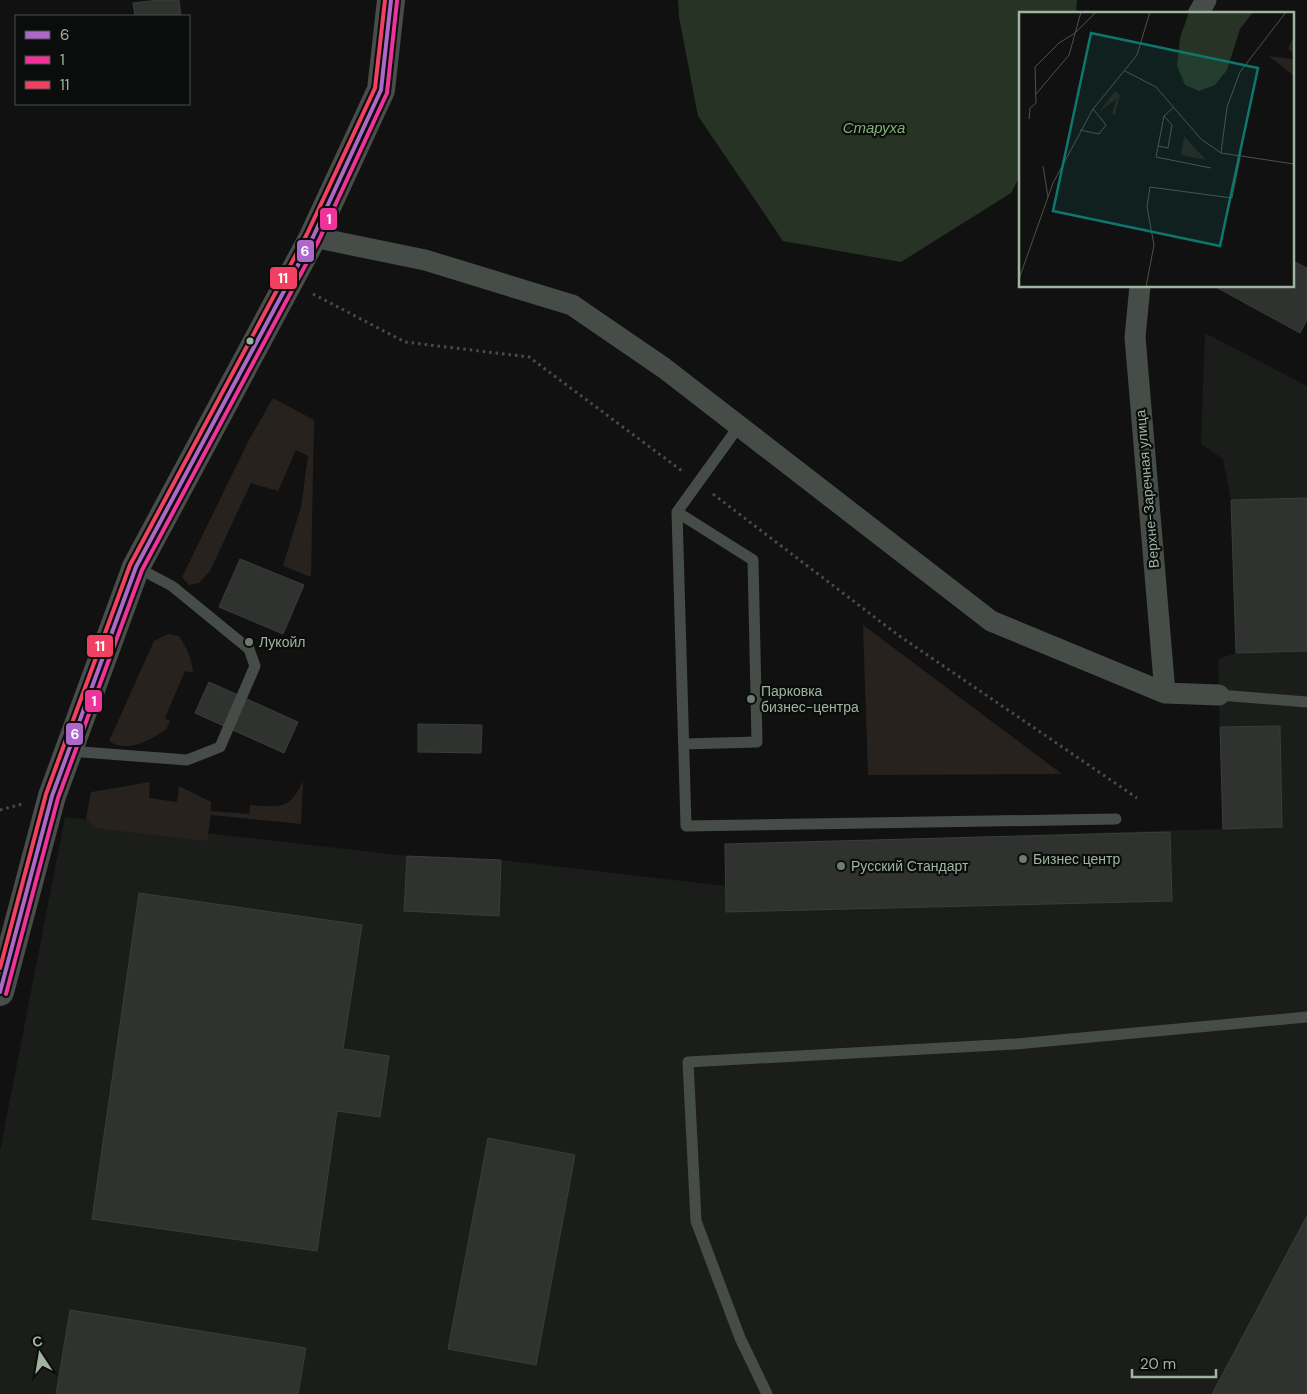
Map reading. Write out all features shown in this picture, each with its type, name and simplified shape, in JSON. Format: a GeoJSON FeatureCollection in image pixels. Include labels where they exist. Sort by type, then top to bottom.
{"type":"FeatureCollection","features":[{"type":"Feature","properties":{"kind":"main road"},"geometry":{"type":"LineString","coordinates":[[0,992],[52,796],[136,567],[313,237],[381,90],[391,0]]}},
{"type":"Feature","properties":{"kind":"street"},"geometry":{"type":"LineString","coordinates":[[1199,12],[1206,0]]}},
{"type":"Feature","properties":{"kind":"street"},"geometry":{"type":"LineString","coordinates":[[313,237],[424,260],[572,305],[664,368],[991,620],[1164,693],[1219,695]]}},
{"type":"Feature","properties":{"kind":"street","name":"Верхне-Заречная улица"},"geometry":{"type":"LineString","coordinates":[[1140,288],[1135,337],[1164,693]]}},
{"type":"Feature","properties":{"kind":"lane"},"geometry":{"type":"LineString","coordinates":[[740,426],[677,512],[686,826],[1116,820]]}},
{"type":"Feature","properties":{"kind":"lane"},"geometry":{"type":"LineString","coordinates":[[677,512],[753,560],[757,742],[684,744]]}},
{"type":"Feature","properties":{"kind":"lane"},"geometry":{"type":"LineString","coordinates":[[68,751],[187,760],[220,747],[255,666],[249,649],[172,586],[136,567]]}},
{"type":"Feature","properties":{"kind":"lane"},"geometry":{"type":"LineString","coordinates":[[1219,695],[1307,702]]}},
{"type":"Feature","properties":{"kind":"lane"},"geometry":{"type":"LineString","coordinates":[[767,1394],[740,1338],[696,1221],[688,1062],[1015,1044],[1307,1017]]}},
{"type":"Feature","properties":{"kind":"shaded area"},"geometry":{"type":"Polygon","coordinates":[[[1205,333],[1307,386],[1307,1394],[0,1394],[0,1151],[65,817],[407,856],[501,860],[725,886],[725,844],[1222,829],[1218,659],[1236,653],[1231,500],[1223,459],[1201,444],[1205,333]]]}},
{"type":"Feature","properties":{"kind":"shaded area"},"geometry":{"type":"Polygon","coordinates":[[[273,398],[314,420],[311,577],[283,566],[301,507],[308,456],[296,450],[278,491],[251,483],[210,571],[199,583],[189,585],[182,577],[249,440],[273,398]]]}},
{"type":"Feature","properties":{"kind":"shaded area"},"geometry":{"type":"Polygon","coordinates":[[[863,625],[1062,774],[868,775],[863,625]]]}},
{"type":"Feature","properties":{"kind":"shaded area"},"geometry":{"type":"Polygon","coordinates":[[[168,634],[179,636],[189,654],[193,673],[185,671],[165,718],[170,721],[166,730],[138,744],[131,746],[116,745],[109,741],[154,641],[168,634]]]}},
{"type":"Feature","properties":{"kind":"shaded area"},"geometry":{"type":"Polygon","coordinates":[[[303,781],[301,824],[211,815],[207,841],[94,828],[86,818],[91,792],[150,782],[149,798],[177,802],[179,786],[211,802],[211,811],[249,814],[250,805],[276,806],[288,802],[298,791],[303,781]]]}},
{"type":"Feature","properties":{"kind":"water","name":"Старуха"},"geometry":{"type":"Polygon","coordinates":[[[678,0],[1077,0],[1076,12],[1019,12],[1019,178],[1011,193],[901,262],[783,241],[698,116],[679,17],[678,0]]]}},
{"type":"Feature","properties":{"kind":"building"},"geometry":{"type":"Polygon","coordinates":[[[179,0],[181,15],[135,15],[133,3],[179,0]]]}},
{"type":"Feature","properties":{"kind":"building"},"geometry":{"type":"Polygon","coordinates":[[[1294,262],[1307,268],[1307,320],[1300,333],[1218,288],[1294,288],[1294,262]]]}},
{"type":"Feature","properties":{"kind":"building"},"geometry":{"type":"Polygon","coordinates":[[[1307,498],[1307,651],[1236,653],[1231,500],[1307,498]]]}},
{"type":"Feature","properties":{"kind":"building"},"geometry":{"type":"Polygon","coordinates":[[[240,559],[304,585],[283,634],[219,607],[240,559]]]}},
{"type":"Feature","properties":{"kind":"building"},"geometry":{"type":"Polygon","coordinates":[[[209,682],[298,722],[284,753],[195,713],[209,682]]]}},
{"type":"Feature","properties":{"kind":"building"},"geometry":{"type":"Polygon","coordinates":[[[418,724],[482,725],[481,753],[418,752],[418,724]]]}},
{"type":"Feature","properties":{"kind":"building"},"geometry":{"type":"Polygon","coordinates":[[[1280,726],[1282,827],[1223,829],[1220,727],[1280,726]]]}},
{"type":"Feature","properties":{"kind":"building"},"geometry":{"type":"Polygon","coordinates":[[[1170,832],[1172,901],[726,912],[725,844],[1170,832]]]}},
{"type":"Feature","properties":{"kind":"building"},"geometry":{"type":"Polygon","coordinates":[[[407,856],[501,860],[499,916],[404,911],[407,856]]]}},
{"type":"Feature","properties":{"kind":"building"},"geometry":{"type":"Polygon","coordinates":[[[139,893],[362,925],[343,1049],[389,1056],[380,1117],[337,1111],[317,1251],[92,1219],[139,893]]]}},
{"type":"Feature","properties":{"kind":"building"},"geometry":{"type":"Polygon","coordinates":[[[488,1138],[575,1155],[536,1365],[448,1349],[488,1138]]]}},
{"type":"Feature","properties":{"kind":"building"},"geometry":{"type":"Polygon","coordinates":[[[1307,1216],[1307,1394],[1212,1394],[1307,1216]]]}},
{"type":"Feature","properties":{"kind":"building"},"geometry":{"type":"Polygon","coordinates":[[[70,1310],[306,1348],[298,1394],[56,1394],[70,1310]]]}},
{"type":"Feature","properties":{"kind":"transit line","name":"11"},"geometry":{"type":"LineString","coordinates":[[0,968],[46,794],[130,565],[307,234],[375,88],[385,0]]}},
{"type":"Feature","properties":{"kind":"transit line","name":"6"},"geometry":{"type":"LineString","coordinates":[[0,992],[52,796],[136,567],[313,237],[381,90],[391,0]]}},
{"type":"Feature","properties":{"kind":"transit line","name":"1"},"geometry":{"type":"LineString","coordinates":[[6,994],[58,798],[142,570],[319,240],[387,93],[397,1]]}},
{"type":"Feature","properties":{"kind":"place","name":"Лукойл"},"geometry":{"type":"Point","coordinates":[249,642]}},
{"type":"Feature","properties":{"kind":"place","name":"Парковка бизнес-центра"},"geometry":{"type":"Point","coordinates":[751,699]}},
{"type":"Feature","properties":{"kind":"place","name":"Бизнес центр"},"geometry":{"type":"Point","coordinates":[1023,859]}},
{"type":"Feature","properties":{"kind":"place","name":"Русский Стандарт"},"geometry":{"type":"Point","coordinates":[841,866]}}]}
